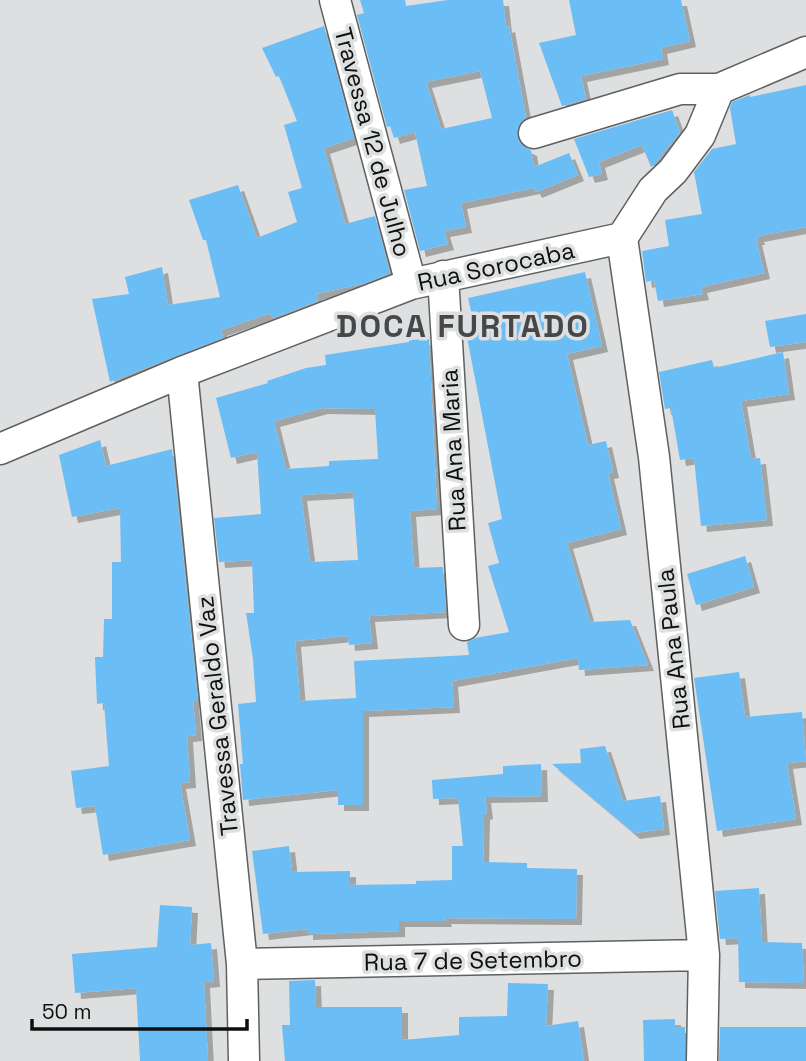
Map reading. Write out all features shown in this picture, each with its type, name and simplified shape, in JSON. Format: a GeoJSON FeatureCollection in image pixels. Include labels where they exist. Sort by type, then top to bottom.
{"type":"FeatureCollection","features":[{"type":"Feature","properties":{"kind":"street","name":"Travessa 12 de Julho"},"geometry":{"type":"LineString","coordinates":[[335,0],[411,284]]}},
{"type":"Feature","properties":{"kind":"street"},"geometry":{"type":"LineString","coordinates":[[534,133],[680,89],[719,89],[806,52]]}},
{"type":"Feature","properties":{"kind":"street"},"geometry":{"type":"LineString","coordinates":[[622,238],[653,190],[673,171],[700,135],[719,89]]}},
{"type":"Feature","properties":{"kind":"street","name":"Rua Sorocaba"},"geometry":{"type":"LineString","coordinates":[[0,449],[182,372],[411,284],[622,238]]}},
{"type":"Feature","properties":{"kind":"street","name":"Rua Ana Paula"},"geometry":{"type":"LineString","coordinates":[[622,238],[654,457],[704,955],[702,1061]]}},
{"type":"Feature","properties":{"kind":"street","name":"Rua Ana Maria"},"geometry":{"type":"LineString","coordinates":[[443,276],[464,625]]}},
{"type":"Feature","properties":{"kind":"street","name":"Travessa Geraldo Vaz"},"geometry":{"type":"LineString","coordinates":[[182,372],[242,964],[244,1061]]}},
{"type":"Feature","properties":{"kind":"street","name":"Rua 7 de Setembro"},"geometry":{"type":"LineString","coordinates":[[242,964],[704,955]]}},
{"type":"Feature","properties":{"kind":"building"},"geometry":{"type":"Polygon","coordinates":[[[360,0],[405,0],[406,6],[448,0],[503,0],[506,27],[509,26],[526,118],[517,128],[518,139],[523,146],[531,150],[534,167],[569,153],[578,175],[536,192],[534,188],[461,203],[466,227],[444,231],[448,244],[420,251],[404,190],[427,186],[415,132],[394,138],[390,126],[387,127],[357,15],[364,13],[360,0]],[[480,71],[426,82],[441,129],[492,118],[480,71]]]}},
{"type":"Feature","properties":{"kind":"building"},"geometry":{"type":"Polygon","coordinates":[[[569,0],[681,0],[690,41],[661,48],[663,59],[581,76],[586,99],[562,106],[539,43],[576,35],[569,0]]]}},
{"type":"Feature","properties":{"kind":"building"},"geometry":{"type":"Polygon","coordinates":[[[324,26],[354,138],[324,148],[345,224],[375,216],[390,273],[366,283],[316,294],[318,301],[273,318],[271,313],[221,330],[223,338],[110,382],[92,299],[129,294],[125,277],[162,267],[168,305],[220,297],[206,240],[203,240],[189,200],[238,185],[257,238],[297,222],[288,192],[302,188],[284,125],[297,121],[279,76],[276,77],[262,48],[324,26]]]}},
{"type":"Feature","properties":{"kind":"building"},"geometry":{"type":"Polygon","coordinates":[[[806,85],[806,227],[758,236],[759,239],[756,239],[764,273],[701,287],[703,294],[658,301],[654,280],[646,282],[642,251],[669,246],[665,220],[702,214],[694,172],[712,149],[736,144],[730,108],[732,102],[750,95],[806,85]]]}},
{"type":"Feature","properties":{"kind":"building"},"geometry":{"type":"Polygon","coordinates":[[[672,110],[680,132],[653,166],[651,167],[642,145],[599,162],[602,174],[589,177],[574,139],[672,110]]]}},
{"type":"Feature","properties":{"kind":"building"},"geometry":{"type":"Polygon","coordinates":[[[585,272],[602,346],[567,354],[588,445],[606,441],[613,472],[608,473],[621,529],[567,543],[590,622],[630,620],[648,665],[579,670],[578,658],[452,681],[454,707],[363,711],[363,805],[338,805],[338,790],[243,800],[238,704],[256,702],[246,613],[254,613],[252,560],[219,562],[214,518],[261,514],[257,452],[231,458],[216,398],[268,383],[267,381],[306,368],[326,365],[325,355],[429,339],[437,509],[410,511],[414,568],[443,567],[446,612],[369,616],[372,643],[349,645],[348,636],[295,641],[300,701],[356,698],[354,661],[469,655],[467,642],[509,632],[488,566],[499,563],[488,523],[502,519],[467,337],[477,337],[468,298],[585,272]],[[322,408],[274,421],[286,469],[329,466],[329,461],[378,459],[375,409],[322,408]],[[353,492],[301,495],[310,562],[358,560],[353,492]]]}},
{"type":"Feature","properties":{"kind":"building"},"geometry":{"type":"Polygon","coordinates":[[[806,314],[806,342],[770,347],[765,321],[806,314]]]}},
{"type":"Feature","properties":{"kind":"building"},"geometry":{"type":"Polygon","coordinates":[[[783,352],[789,394],[741,401],[751,459],[760,458],[767,520],[701,526],[694,458],[680,460],[671,408],[665,409],[659,372],[712,360],[714,368],[783,352]]]}},
{"type":"Feature","properties":{"kind":"building"},"geometry":{"type":"Polygon","coordinates":[[[100,440],[106,466],[172,449],[198,701],[193,701],[196,735],[187,736],[190,782],[180,783],[190,840],[103,855],[95,806],[76,808],[71,771],[109,766],[104,703],[97,704],[95,657],[103,657],[104,619],[112,619],[112,562],[121,562],[120,508],[72,517],[59,455],[100,440]]]}},
{"type":"Feature","properties":{"kind":"building"},"geometry":{"type":"Polygon","coordinates":[[[745,556],[754,587],[696,605],[687,574],[745,556]]]}},
{"type":"Feature","properties":{"kind":"building"},"geometry":{"type":"Polygon","coordinates":[[[739,672],[745,717],[802,712],[806,761],[787,763],[796,819],[717,831],[694,678],[739,672]]]}},
{"type":"Feature","properties":{"kind":"building"},"geometry":{"type":"Polygon","coordinates":[[[605,746],[623,801],[660,796],[664,829],[634,833],[552,764],[581,763],[580,749],[605,746]]]}},
{"type":"Feature","properties":{"kind":"building"},"geometry":{"type":"Polygon","coordinates":[[[541,764],[542,796],[485,797],[487,813],[484,814],[483,862],[527,863],[527,868],[577,869],[576,919],[445,918],[446,921],[399,921],[399,931],[307,934],[307,929],[263,934],[252,851],[289,846],[292,872],[350,871],[350,885],[416,884],[416,881],[452,880],[452,846],[463,846],[458,798],[433,799],[432,780],[503,774],[503,766],[541,764]]]}},
{"type":"Feature","properties":{"kind":"building"},"geometry":{"type":"Polygon","coordinates":[[[759,888],[762,942],[802,943],[804,983],[739,982],[738,938],[720,939],[715,891],[759,888]]]}},
{"type":"Feature","properties":{"kind":"building"},"geometry":{"type":"Polygon","coordinates":[[[160,905],[192,907],[190,945],[211,943],[214,981],[204,982],[208,1061],[140,1061],[136,988],[75,993],[72,954],[157,947],[160,905]]]}},
{"type":"Feature","properties":{"kind":"building"},"geometry":{"type":"Polygon","coordinates":[[[315,980],[316,1007],[402,1007],[402,1040],[459,1035],[459,1017],[507,1016],[508,983],[548,984],[546,1026],[578,1021],[584,1061],[285,1061],[282,1025],[290,1025],[289,981],[315,980]]]}},
{"type":"Feature","properties":{"kind":"building"},"geometry":{"type":"Polygon","coordinates":[[[675,1019],[675,1027],[685,1027],[685,1061],[644,1061],[643,1020],[675,1019]]]}},
{"type":"Feature","properties":{"kind":"building"},"geometry":{"type":"Polygon","coordinates":[[[720,1027],[806,1027],[806,1061],[719,1061],[720,1027]]]}},
{"type":"Feature","properties":{"kind":"district","name":"DOCA FURTADO"},"geometry":{"type":"Point","coordinates":[463,326]}}]}
